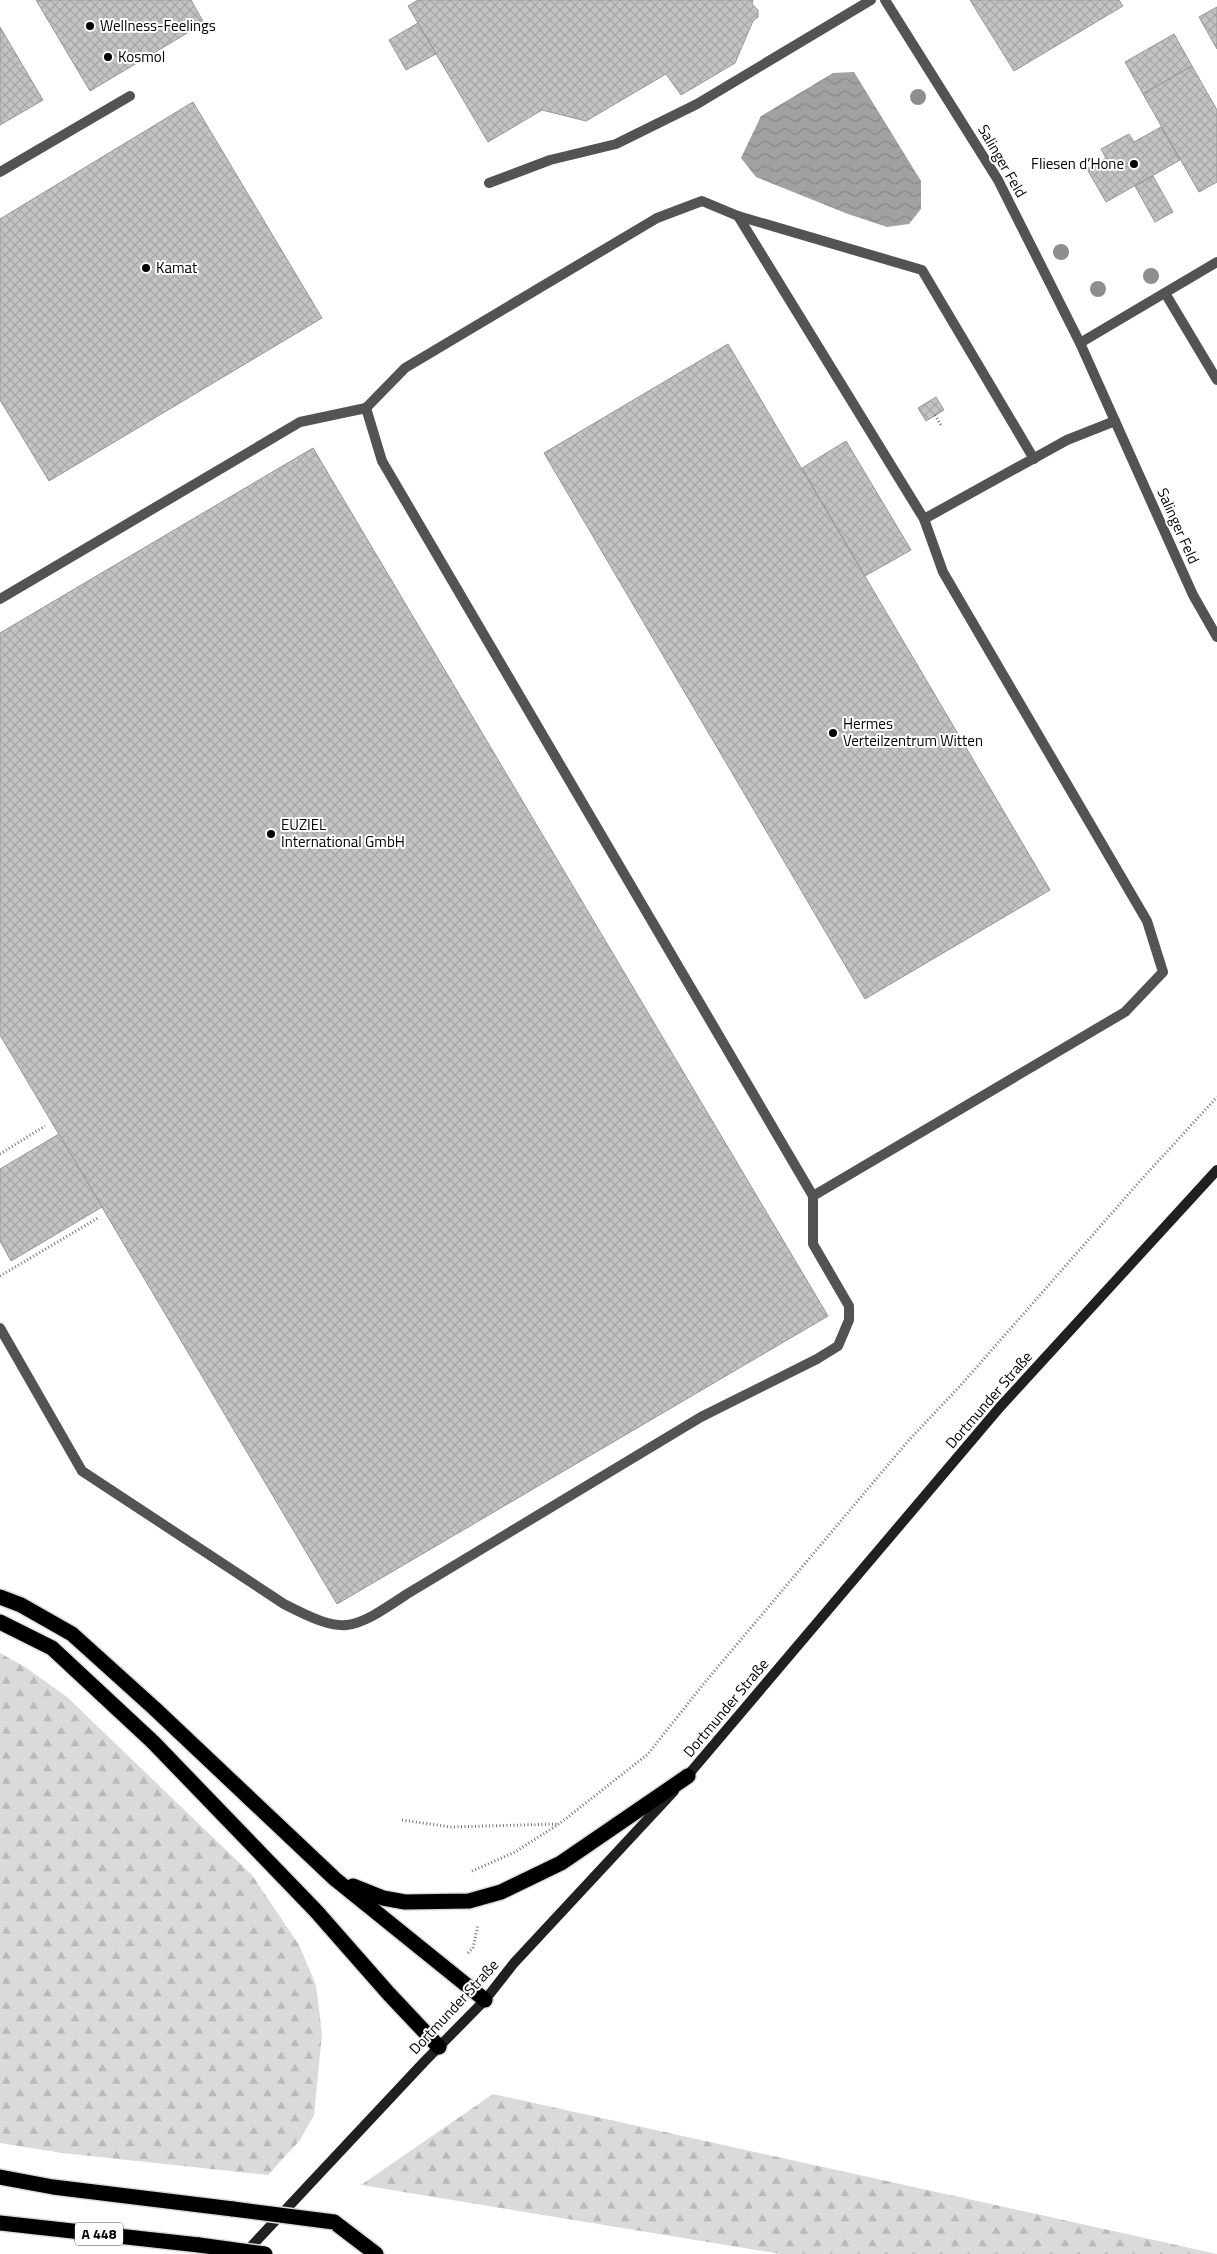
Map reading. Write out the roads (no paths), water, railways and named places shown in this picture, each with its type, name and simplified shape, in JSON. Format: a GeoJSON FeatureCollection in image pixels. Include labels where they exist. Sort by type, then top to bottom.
{"type":"FeatureCollection","features":[{"type":"Feature","properties":{"kind":"highway"},"geometry":{"type":"LineString","coordinates":[[0,1597],[21,1605],[72,1634],[154,1708],[335,1878],[485,2000]]}},
{"type":"Feature","properties":{"kind":"highway"},"geometry":{"type":"LineString","coordinates":[[0,1622],[52,1648],[153,1742],[316,1911],[389,1994],[440,2047]]}},
{"type":"Feature","properties":{"kind":"highway"},"geometry":{"type":"LineString","coordinates":[[335,1878],[383,1898],[405,1902],[469,1901],[501,1892],[561,1863],[688,1776]]}},
{"type":"Feature","properties":{"kind":"highway"},"geometry":{"type":"LineString","coordinates":[[0,2176],[52,2187],[334,2222],[376,2254]]}},
{"type":"Feature","properties":{"kind":"highway","name":"A 448"},"geometry":{"type":"LineString","coordinates":[[0,2223],[265,2254]]}},
{"type":"Feature","properties":{"kind":"main road","name":"Dortmunder Straße"},"geometry":{"type":"LineString","coordinates":[[244,2254],[485,2000],[514,1963],[688,1776],[1000,1407],[1217,1170]]}},
{"type":"Feature","properties":{"kind":"street"},"geometry":{"type":"LineString","coordinates":[[489,182],[550,160],[616,144],[698,104],[870,0]]}},
{"type":"Feature","properties":{"kind":"street","name":"Salinger Feld"},"geometry":{"type":"LineString","coordinates":[[885,0],[998,180],[1080,343],[1193,596],[1217,637]]}},
{"type":"Feature","properties":{"kind":"street"},"geometry":{"type":"LineString","coordinates":[[0,172],[130,96]]}},
{"type":"Feature","properties":{"kind":"street"},"geometry":{"type":"LineString","coordinates":[[0,599],[300,422],[366,408],[405,368],[657,218],[702,200],[738,216],[922,270],[1034,459]]}},
{"type":"Feature","properties":{"kind":"street"},"geometry":{"type":"LineString","coordinates":[[738,216],[924,519],[943,572],[1147,921],[1163,972],[1125,1012],[813,1196]]}},
{"type":"Feature","properties":{"kind":"street"},"geometry":{"type":"LineString","coordinates":[[1080,343],[1217,262]]}},
{"type":"Feature","properties":{"kind":"street"},"geometry":{"type":"LineString","coordinates":[[1165,293],[1217,380]]}},
{"type":"Feature","properties":{"kind":"street"},"geometry":{"type":"LineString","coordinates":[[0,1328],[82,1471],[284,1604],[317,1621],[345,1627],[368,1620],[407,1594],[701,1417],[817,1359],[838,1346],[849,1320],[849,1306],[842,1290],[813,1244],[813,1196],[382,460],[366,408]]}},
{"type":"Feature","properties":{"kind":"street"},"geometry":{"type":"LineString","coordinates":[[924,519],[1067,440],[1115,421]]}},
{"type":"Feature","properties":{"kind":"water"},"geometry":{"type":"Polygon","coordinates":[[[854,72],[921,181],[921,209],[909,224],[887,227],[848,214],[756,177],[741,158],[761,116],[833,73],[854,72]]]}},
{"type":"Feature","properties":{"kind":"place","name":"Wellness-Feelings"},"geometry":{"type":"Point","coordinates":[90,26]}},
{"type":"Feature","properties":{"kind":"place","name":"Kosmol"},"geometry":{"type":"Point","coordinates":[108,57]}},
{"type":"Feature","properties":{"kind":"place","name":"Fliesen d’Hone"},"geometry":{"type":"Point","coordinates":[1134,164]}},
{"type":"Feature","properties":{"kind":"place","name":"Kamat"},"geometry":{"type":"Point","coordinates":[146,268]}},
{"type":"Feature","properties":{"kind":"place","name":"Hermes Verteilzentrum Witten"},"geometry":{"type":"Point","coordinates":[833,733]}},
{"type":"Feature","properties":{"kind":"place","name":"EUZIEL International GmbH"},"geometry":{"type":"Point","coordinates":[271,834]}}]}
